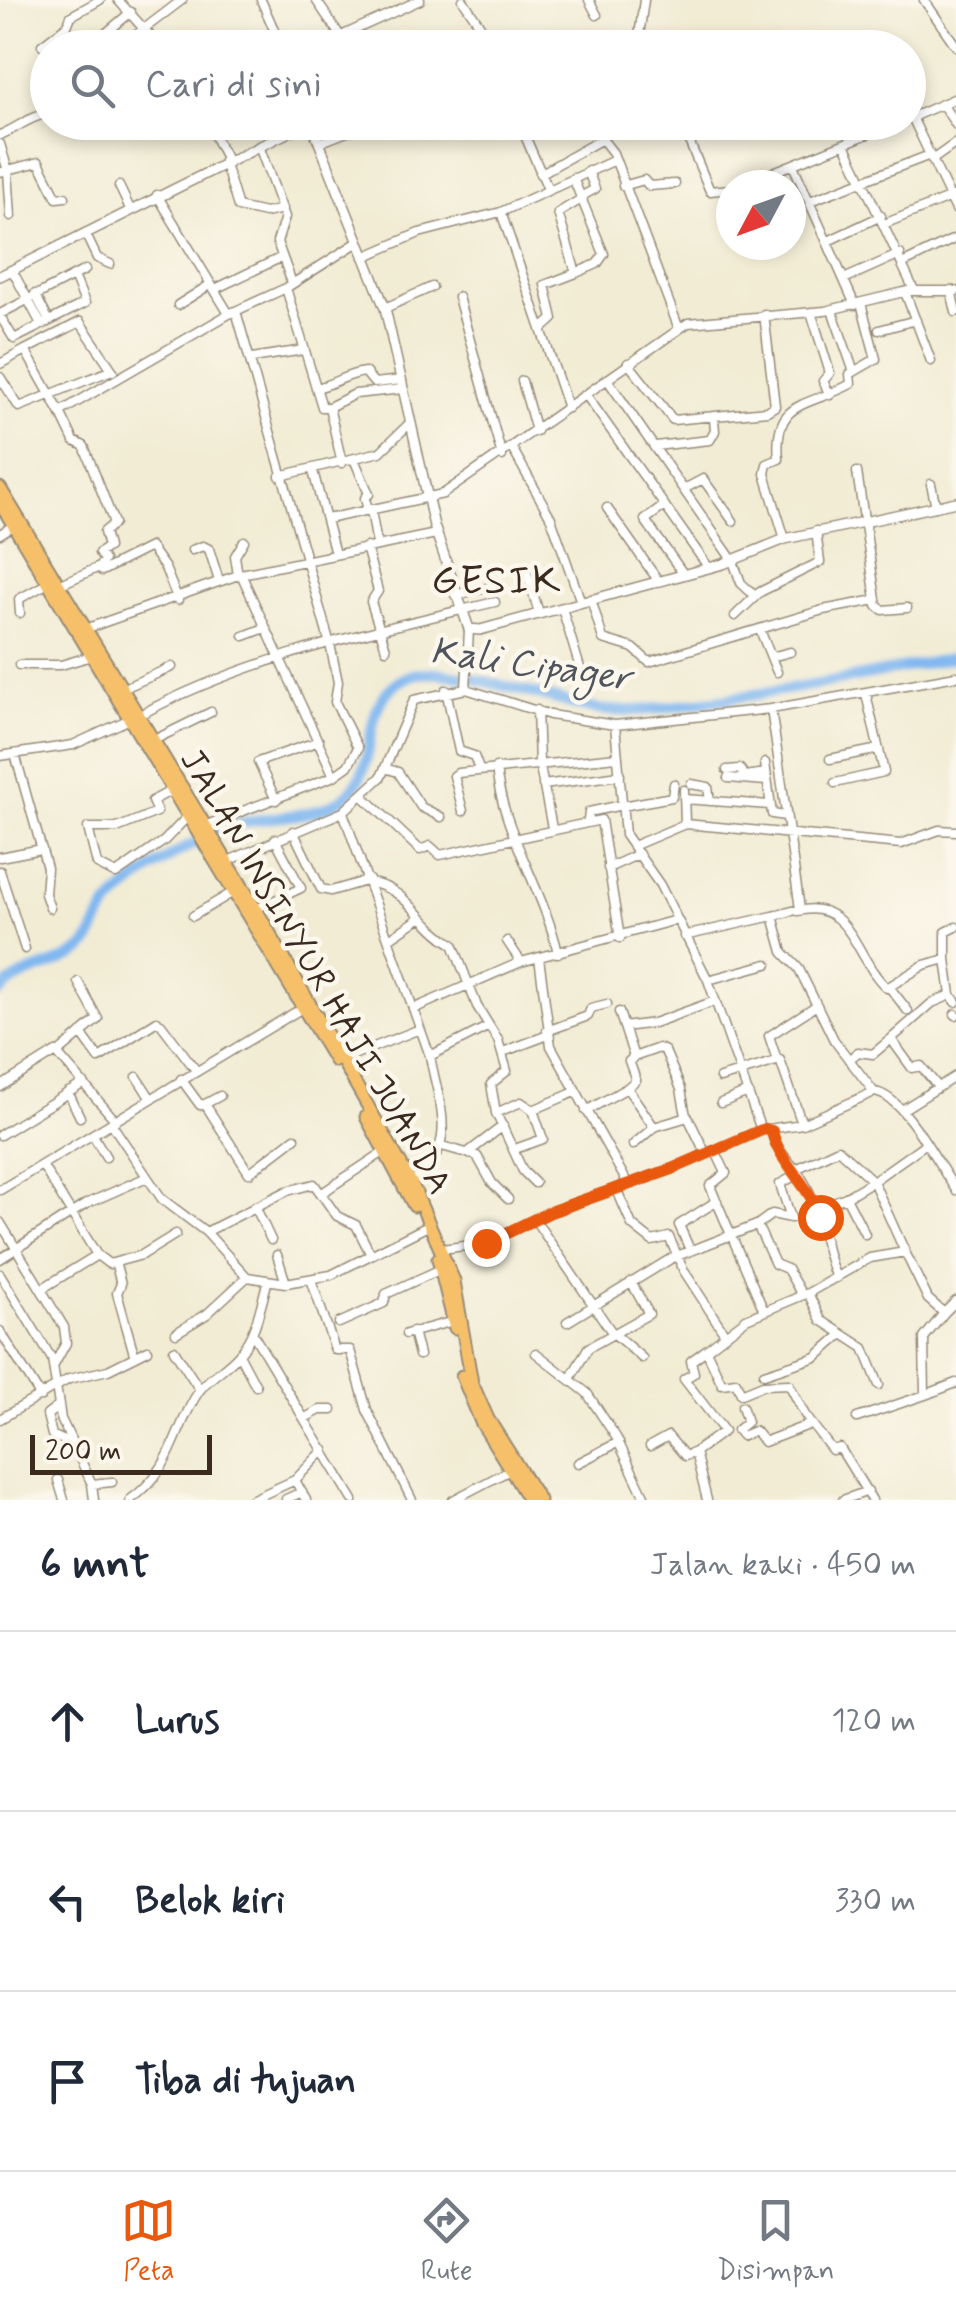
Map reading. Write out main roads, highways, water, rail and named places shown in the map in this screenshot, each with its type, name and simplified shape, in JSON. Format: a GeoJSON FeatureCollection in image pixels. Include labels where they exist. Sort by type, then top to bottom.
{"type":"FeatureCollection","features":[{"type":"Feature","properties":{"kind":"highway","name":"JALAN INSINYUR HAJI JUANDA"},"geometry":{"type":"LineString","coordinates":[[0,488],[95,655],[206,824],[235,891],[342,1058],[441,1270],[466,1378],[510,1470],[529,1500]]}},
{"type":"Feature","properties":{"kind":"highway","name":"JALAN INSINYUR HAJI JUANDA"},"geometry":{"type":"LineString","coordinates":[[0,503],[88,628],[124,688],[189,815],[206,824]]}},
{"type":"Feature","properties":{"kind":"highway","name":"JALAN INSINYUR HAJI JUANDA"},"geometry":{"type":"LineString","coordinates":[[215,850],[228,861],[304,1007],[411,1182],[442,1249],[458,1299],[466,1378],[539,1500]]}},
{"type":"Feature","properties":{"kind":"waterway","name":"Kali Cipager"},"geometry":{"type":"LineString","coordinates":[[0,992],[18,978],[79,952],[89,942],[103,913],[119,896],[182,850],[232,826],[316,811],[342,799],[356,785],[364,769],[381,700],[393,686],[412,675],[447,674],[590,708],[634,711],[803,687],[956,657]]}},
{"type":"Feature","properties":{"kind":"district","name":"GESIK"},"geometry":{"type":"Point","coordinates":[497,579]}}]}
